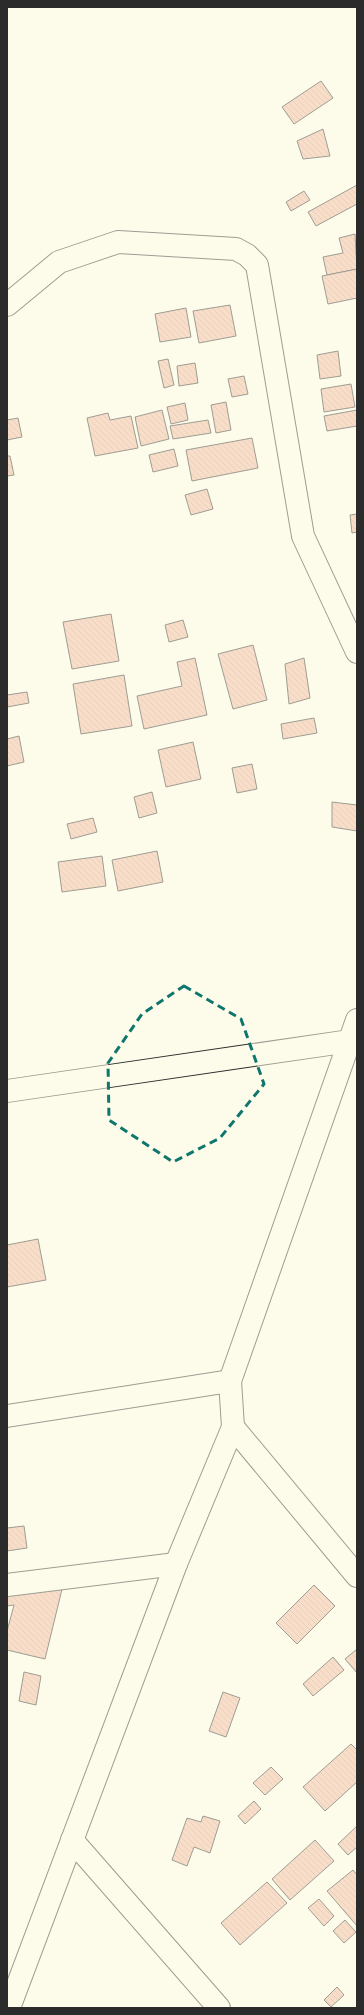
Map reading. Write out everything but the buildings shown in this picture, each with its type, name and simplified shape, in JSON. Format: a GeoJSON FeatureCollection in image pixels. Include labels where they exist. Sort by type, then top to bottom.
{"type":"FeatureCollection","features":[{"type":"Feature","properties":{"kind":"street"},"geometry":{"type":"LineString","coordinates":[[7,305],[59,262],[118,242],[236,249],[248,255],[257,265],[303,536],[357,652]]}},
{"type":"Feature","properties":{"kind":"street"},"geometry":{"type":"LineString","coordinates":[[9,2008],[176,1564],[233,1427],[230,1381],[357,1020]]}},
{"type":"Feature","properties":{"kind":"street"},"geometry":{"type":"LineString","coordinates":[[7,1091],[350,1040]]}},
{"type":"Feature","properties":{"kind":"street"},"geometry":{"type":"LineString","coordinates":[[7,1416],[230,1381]]}},
{"type":"Feature","properties":{"kind":"street"},"geometry":{"type":"LineString","coordinates":[[233,1427],[357,1576]]}},
{"type":"Feature","properties":{"kind":"street"},"geometry":{"type":"LineString","coordinates":[[7,1585],[176,1564]]}},
{"type":"Feature","properties":{"kind":"street"},"geometry":{"type":"LineString","coordinates":[[72,1840],[219,2008]]}},
{"type":"Feature","properties":{"kind":"highlighted area"},"geometry":{"type":"Polygon","coordinates":[[[184,986],[241,1019],[264,1084],[220,1138],[173,1162],[109,1120],[108,1063],[142,1014],[184,986]]]}}]}
